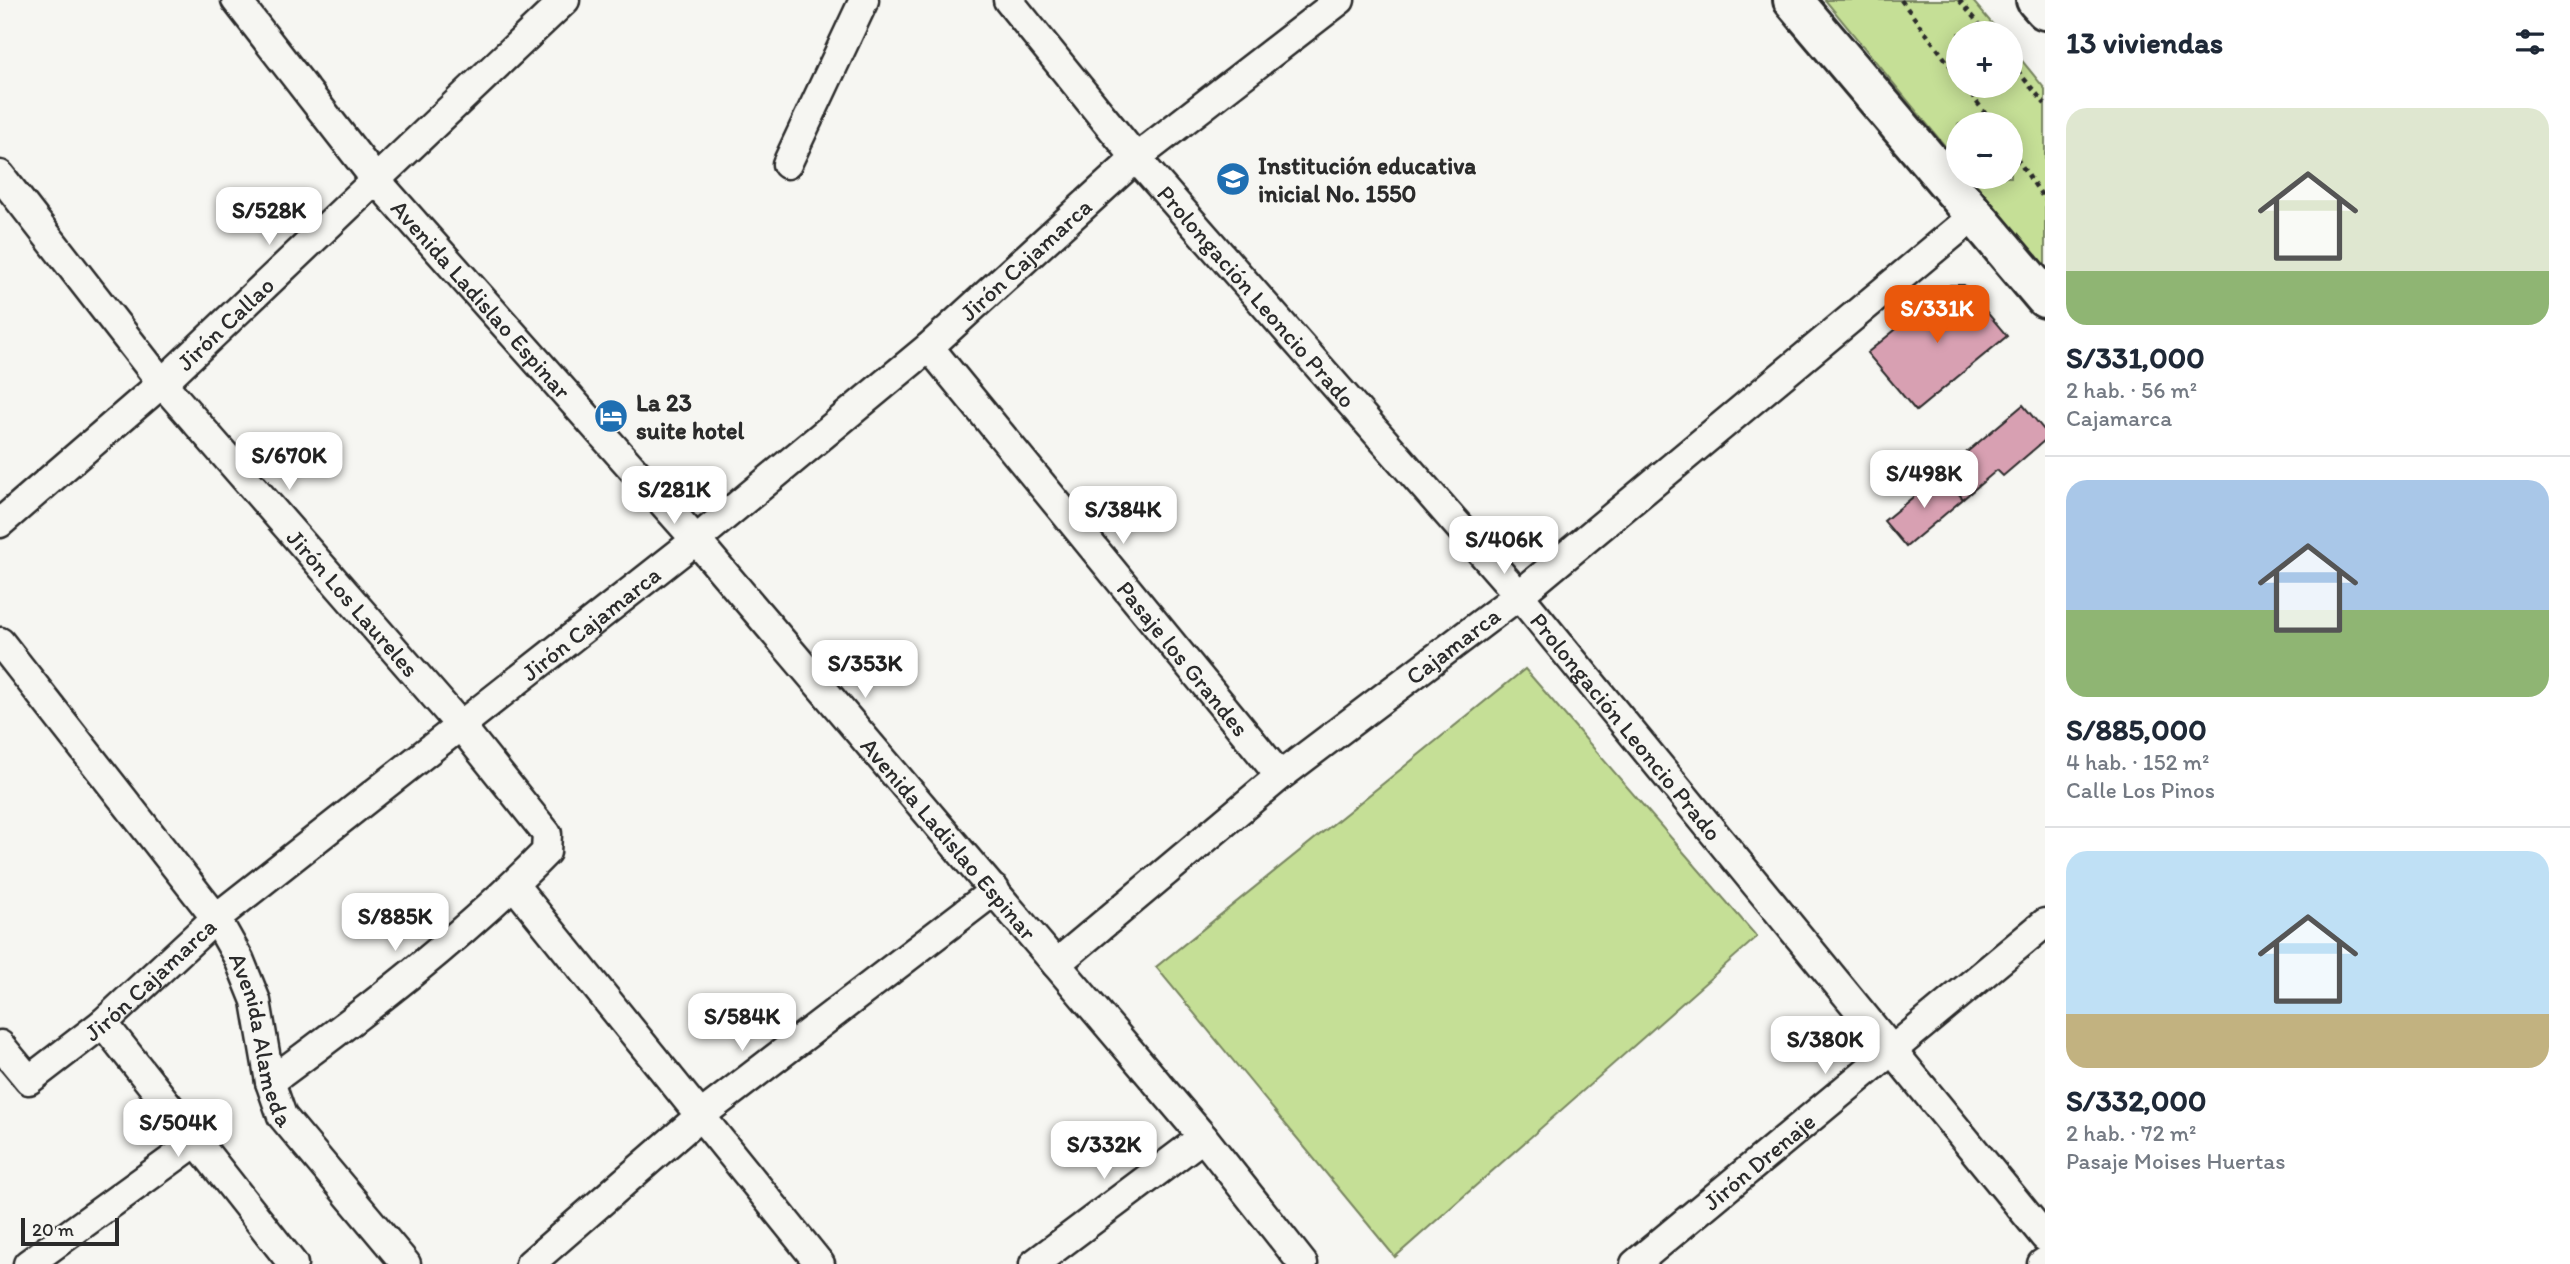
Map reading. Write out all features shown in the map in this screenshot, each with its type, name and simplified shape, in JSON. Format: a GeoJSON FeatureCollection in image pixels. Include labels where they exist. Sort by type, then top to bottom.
{"type":"FeatureCollection","features":[{"type":"Feature","properties":{"kind":"main road"},"geometry":{"type":"LineString","coordinates":[[1793,0],[2045,298]]}},
{"type":"Feature","properties":{"kind":"main road"},"geometry":{"type":"LineString","coordinates":[[2036,0],[2045,10]]}},
{"type":"Feature","properties":{"kind":"street","name":"Avenida Ladislao Espinar"},"geometry":{"type":"LineString","coordinates":[[236,0],[376,180],[696,540],[1203,1137],[1304,1264]]}},
{"type":"Feature","properties":{"kind":"street","name":"Jirón Callao"},"geometry":{"type":"LineString","coordinates":[[0,523],[162,383],[565,0]]}},
{"type":"Feature","properties":{"kind":"street"},"geometry":{"type":"LineString","coordinates":[[787,164],[864,0]]}},
{"type":"Feature","properties":{"kind":"street","name":"Prolongación Leoncio Prado"},"geometry":{"type":"LineString","coordinates":[[1008,0],[1136,158],[1519,595],[2045,1237]]}},
{"type":"Feature","properties":{"kind":"street","name":"Jirón Cajamarca"},"geometry":{"type":"LineString","coordinates":[[0,1045],[29,1080],[103,1023],[216,918],[696,540],[929,347],[1136,158],[1340,0]]}},
{"type":"Feature","properties":{"kind":"street","name":"Jirón Los Laureles"},"geometry":{"type":"LineString","coordinates":[[0,175],[162,383],[460,725],[547,834],[546,852],[514,885]]}},
{"type":"Feature","properties":{"kind":"street","name":"Cajamarca"},"geometry":{"type":"LineString","coordinates":[[1056,964],[1280,776],[1519,595],[1975,215]]}},
{"type":"Feature","properties":{"kind":"street","name":"Pasaje los Grandes"},"geometry":{"type":"LineString","coordinates":[[929,347],[1280,776]]}},
{"type":"Feature","properties":{"kind":"street","name":"Avenida Alameda"},"geometry":{"type":"LineString","coordinates":[[0,642],[216,918],[239,958],[256,1002],[270,1082],[282,1116],[406,1264]]}},
{"type":"Feature","properties":{"kind":"street"},"geometry":{"type":"LineString","coordinates":[[270,1082],[354,1020],[514,885],[820,1264]]}},
{"type":"Feature","properties":{"kind":"street"},"geometry":{"type":"LineString","coordinates":[[530,1264],[700,1116],[995,890]]}},
{"type":"Feature","properties":{"kind":"street","name":"Jirón Drenaje"},"geometry":{"type":"LineString","coordinates":[[1635,1264],[2045,923]]}},
{"type":"Feature","properties":{"kind":"street"},"geometry":{"type":"LineString","coordinates":[[103,1023],[293,1264]]}},
{"type":"Feature","properties":{"kind":"street"},"geometry":{"type":"LineString","coordinates":[[1034,1264],[1203,1137]]}},
{"type":"Feature","properties":{"kind":"street"},"geometry":{"type":"LineString","coordinates":[[29,1264],[196,1142]]}},
{"type":"Feature","properties":{"kind":"path"},"geometry":{"type":"LineString","coordinates":[[1901,0],[1946,60]]}},
{"type":"Feature","properties":{"kind":"path"},"geometry":{"type":"LineString","coordinates":[[1959,0],[1977,21]]}},
{"type":"Feature","properties":{"kind":"path"},"geometry":{"type":"LineString","coordinates":[[2023,77],[2045,104]]}},
{"type":"Feature","properties":{"kind":"path"},"geometry":{"type":"LineString","coordinates":[[2023,168],[2045,200]]}},
{"type":"Feature","properties":{"kind":"green space"},"geometry":{"type":"Polygon","coordinates":[[[1825,0],[1972,0],[1990,21],[1946,21],[1946,98],[2023,98],[2023,62],[2045,89],[2045,267],[1980,189],[2023,189],[2023,112],[1946,112],[1946,147],[1825,0]]]}},
{"type":"Feature","properties":{"kind":"green space"},"geometry":{"type":"Polygon","coordinates":[[[1525,669],[1757,937],[1395,1257],[1156,967],[1525,669]]]}},
{"type":"Feature","properties":{"kind":"building"},"geometry":{"type":"Polygon","coordinates":[[[1950,285],[1964,285],[2007,336],[1916,411],[1867,353],[1950,285]]]}},
{"type":"Feature","properties":{"kind":"building"},"geometry":{"type":"Polygon","coordinates":[[[2023,405],[2045,431],[2045,440],[2003,476],[1997,470],[1963,499],[1942,473],[2023,405]]]}},
{"type":"Feature","properties":{"kind":"building"},"geometry":{"type":"Polygon","coordinates":[[[1942,473],[1963,499],[1906,547],[1884,521],[1942,473]]]}},
{"type":"Feature","properties":{"kind":"place","name":"Institución educativa inicial No. 1550"},"geometry":{"type":"Point","coordinates":[1233,179]}},
{"type":"Feature","properties":{"kind":"place","name":"La 23 suite hotel"},"geometry":{"type":"Point","coordinates":[611,416]}}]}
